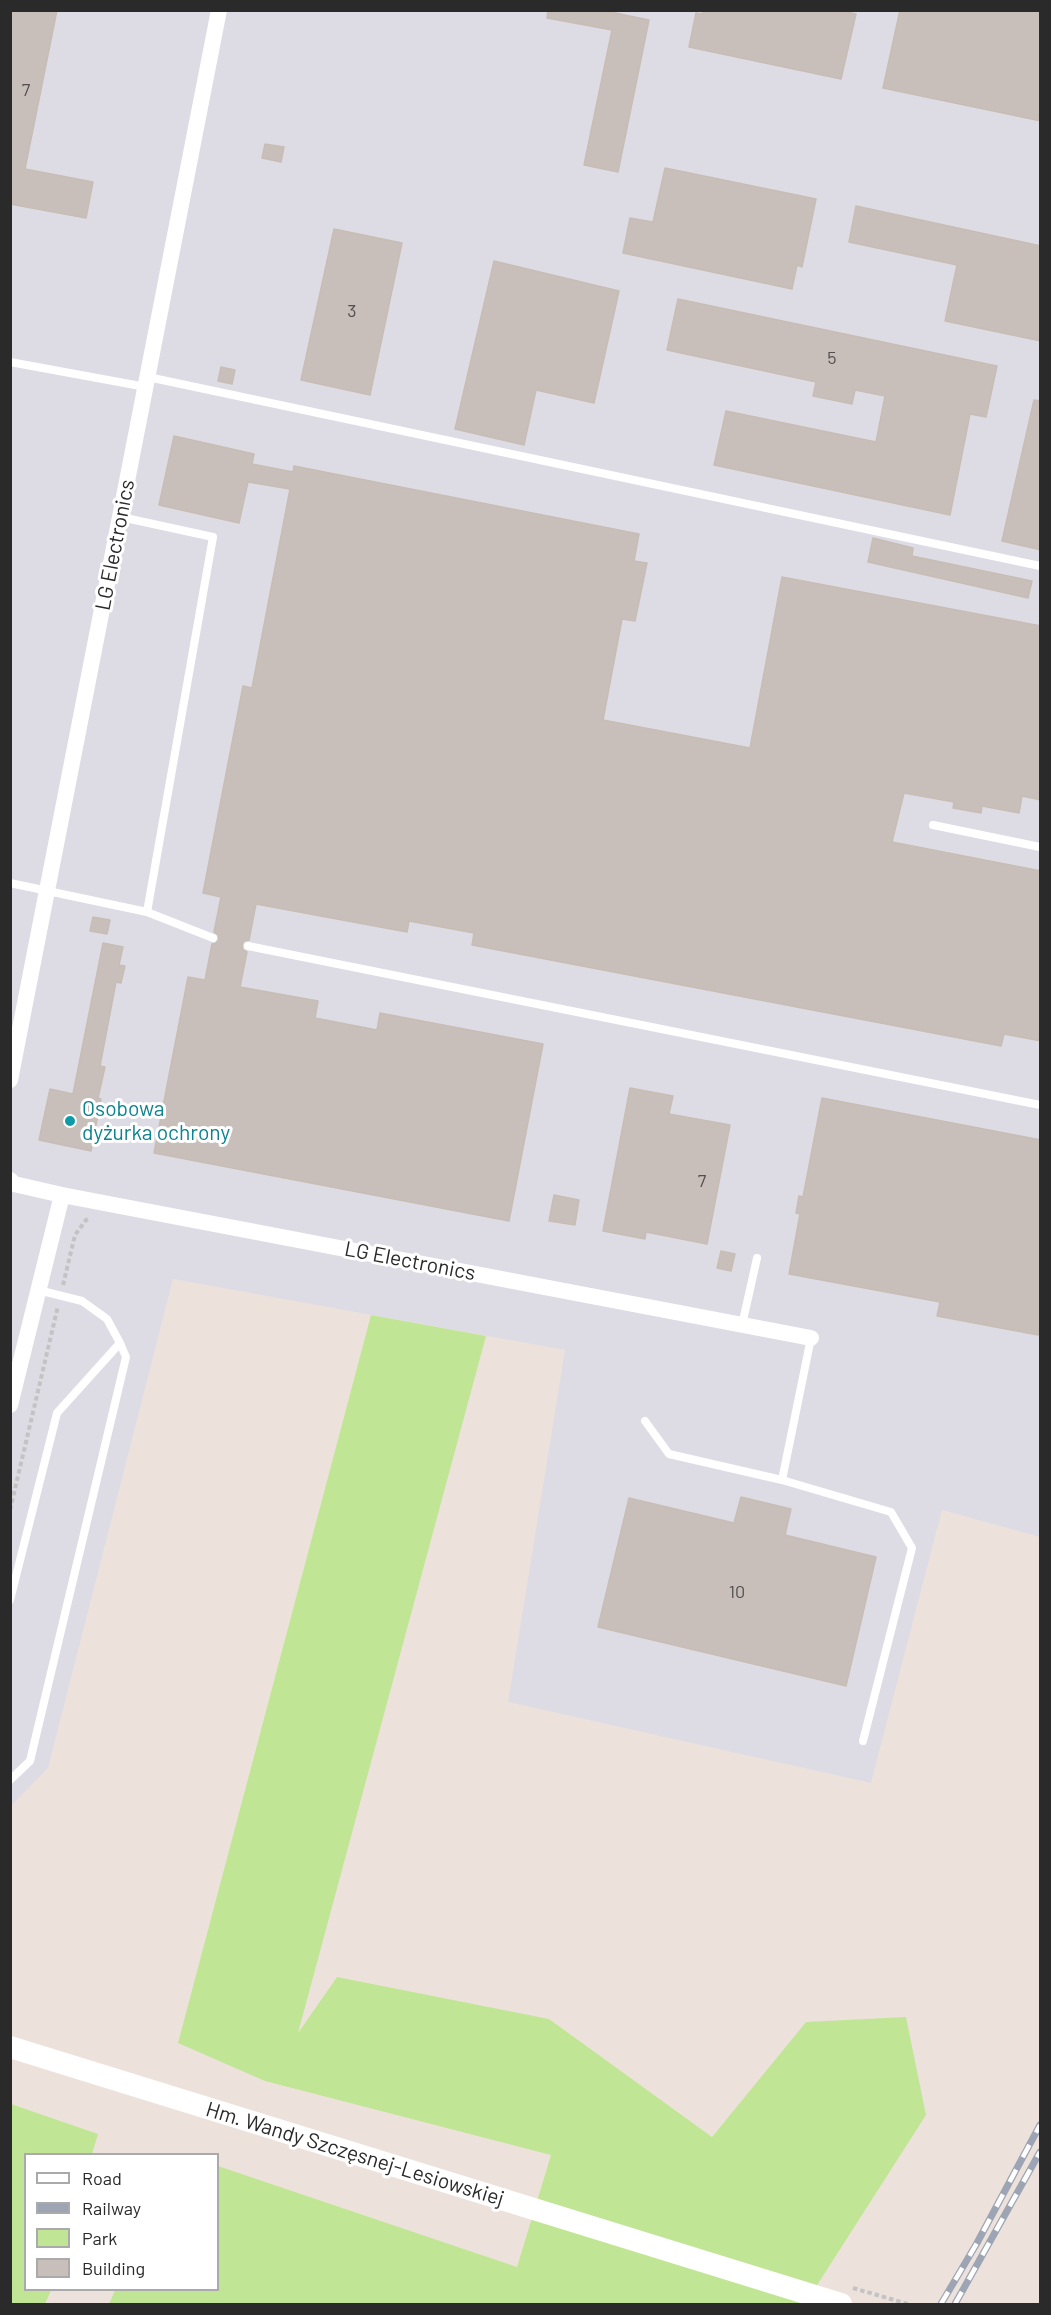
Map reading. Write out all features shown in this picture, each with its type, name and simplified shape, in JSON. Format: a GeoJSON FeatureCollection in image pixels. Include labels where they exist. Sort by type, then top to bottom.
{"type":"FeatureCollection","features":[{"type":"Feature","properties":{"kind":"street","name":"LG Electronics"},"geometry":{"type":"LineString","coordinates":[[10,1080],[219,10]]}},
{"type":"Feature","properties":{"kind":"street","name":"LG Electronics"},"geometry":{"type":"LineString","coordinates":[[10,1180],[14,1184],[62,1195],[811,1338]]}},
{"type":"Feature","properties":{"kind":"street"},"geometry":{"type":"LineString","coordinates":[[10,1406],[62,1195]]}},
{"type":"Feature","properties":{"kind":"street","name":"Hm. Wandy Szczęsnej-Lesiowskiej"},"geometry":{"type":"LineString","coordinates":[[10,2047],[841,2304]]}},
{"type":"Feature","properties":{"kind":"lane"},"geometry":{"type":"LineString","coordinates":[[10,362],[147,382],[1041,566]]}},
{"type":"Feature","properties":{"kind":"lane"},"geometry":{"type":"LineString","coordinates":[[121,517],[213,537],[147,912]]}},
{"type":"Feature","properties":{"kind":"lane"},"geometry":{"type":"LineString","coordinates":[[933,825],[1041,848]]}},
{"type":"Feature","properties":{"kind":"lane"},"geometry":{"type":"LineString","coordinates":[[10,883],[147,912],[213,938]]}},
{"type":"Feature","properties":{"kind":"lane"},"geometry":{"type":"LineString","coordinates":[[248,946],[1041,1105]]}},
{"type":"Feature","properties":{"kind":"lane"},"geometry":{"type":"LineString","coordinates":[[742,1324],[757,1258]]}},
{"type":"Feature","properties":{"kind":"lane"},"geometry":{"type":"LineString","coordinates":[[10,1780],[30,1761],[126,1358],[107,1319],[82,1301],[38,1290]]}},
{"type":"Feature","properties":{"kind":"lane"},"geometry":{"type":"LineString","coordinates":[[782,1480],[811,1338]]}},
{"type":"Feature","properties":{"kind":"lane"},"geometry":{"type":"LineString","coordinates":[[10,1600],[57,1413],[120,1343]]}},
{"type":"Feature","properties":{"kind":"lane"},"geometry":{"type":"LineString","coordinates":[[645,1421],[669,1454],[782,1480],[891,1512],[912,1548],[863,1741]]}},
{"type":"Feature","properties":{"kind":"path"},"geometry":{"type":"LineString","coordinates":[[10,1510],[75,1234],[86,1220],[98,1217]]}},
{"type":"Feature","properties":{"kind":"shaded area"},"geometry":{"type":"Polygon","coordinates":[[[11,11],[1040,11],[1040,1537],[942,1510],[871,1783],[508,1702],[565,1350],[173,1279],[48,1768],[11,1806],[11,11]]]}},
{"type":"Feature","properties":{"kind":"green space"},"geometry":{"type":"Polygon","coordinates":[[[371,1315],[486,1336],[298,2033],[337,1977],[549,2019],[712,2137],[806,2022],[906,2017],[926,2115],[805,2304],[109,2304],[115,2291],[219,2291],[219,2166],[517,2267],[551,2155],[265,2081],[178,2043],[371,1315]]]}},
{"type":"Feature","properties":{"kind":"green space"},"geometry":{"type":"Polygon","coordinates":[[[11,2104],[98,2134],[92,2153],[24,2153],[24,2291],[51,2291],[45,2304],[11,2304],[11,2104]]]}},
{"type":"Feature","properties":{"kind":"building"},"geometry":{"type":"Polygon","coordinates":[[[10,10],[57,10],[25,169],[93,182],[86,218],[10,204],[10,10]]]}},
{"type":"Feature","properties":{"kind":"building"},"geometry":{"type":"Polygon","coordinates":[[[548,10],[601,10],[649,20],[618,172],[584,165],[612,30],[547,18],[548,10]]]}},
{"type":"Feature","properties":{"kind":"building"},"geometry":{"type":"Polygon","coordinates":[[[703,10],[837,10],[856,14],[841,79],[689,47],[696,13],[702,14],[703,10]]]}},
{"type":"Feature","properties":{"kind":"building"},"geometry":{"type":"Polygon","coordinates":[[[900,10],[1041,10],[1041,121],[883,88],[900,10]]]}},
{"type":"Feature","properties":{"kind":"building"},"geometry":{"type":"Polygon","coordinates":[[[265,144],[284,147],[281,162],[262,158],[265,144]]]}},
{"type":"Feature","properties":{"kind":"building"},"geometry":{"type":"Polygon","coordinates":[[[665,168],[816,199],[802,267],[797,265],[792,289],[623,253],[630,218],[653,222],[665,168]]]}},
{"type":"Feature","properties":{"kind":"building"},"geometry":{"type":"Polygon","coordinates":[[[856,206],[1041,246],[1041,341],[945,321],[957,265],[849,242],[856,206]]]}},
{"type":"Feature","properties":{"kind":"building"},"geometry":{"type":"Polygon","coordinates":[[[334,229],[402,243],[370,395],[301,380],[334,229]]]}},
{"type":"Feature","properties":{"kind":"building"},"geometry":{"type":"Polygon","coordinates":[[[494,261],[619,291],[594,403],[536,390],[524,445],[455,429],[494,261]]]}},
{"type":"Feature","properties":{"kind":"building"},"geometry":{"type":"Polygon","coordinates":[[[678,299],[997,366],[986,417],[970,414],[950,515],[714,465],[726,411],[876,442],[885,396],[855,390],[852,404],[813,396],[816,382],[667,350],[678,299]]]}},
{"type":"Feature","properties":{"kind":"building"},"geometry":{"type":"Polygon","coordinates":[[[221,367],[235,370],[232,384],[218,381],[221,367]]]}},
{"type":"Feature","properties":{"kind":"building"},"geometry":{"type":"Polygon","coordinates":[[[1034,400],[1041,401],[1041,550],[1002,541],[1034,400]]]}},
{"type":"Feature","properties":{"kind":"building"},"geometry":{"type":"Polygon","coordinates":[[[174,436],[254,454],[252,464],[293,472],[294,466],[639,534],[634,561],[647,563],[635,621],[622,619],[603,720],[750,748],[782,577],[1041,626],[1041,800],[1022,796],[1019,813],[982,806],[981,813],[953,808],[954,802],[904,793],[892,842],[1041,871],[1041,1041],[1004,1034],[1001,1046],[472,945],[474,933],[409,921],[407,932],[256,904],[249,940],[244,941],[242,945],[243,950],[247,952],[240,987],[318,1001],[315,1018],[377,1030],[380,1013],[543,1044],[509,1221],[154,1153],[188,977],[205,980],[212,944],[219,940],[218,935],[214,932],[221,897],[203,893],[243,686],[252,688],[290,489],[248,482],[239,523],[159,505],[174,436]]]}},
{"type":"Feature","properties":{"kind":"building"},"geometry":{"type":"Polygon","coordinates":[[[873,538],[913,548],[912,556],[1032,581],[1028,598],[868,562],[873,538]]]}},
{"type":"Feature","properties":{"kind":"building"},"geometry":{"type":"Polygon","coordinates":[[[93,917],[110,920],[107,934],[90,931],[93,917]]]}},
{"type":"Feature","properties":{"kind":"building"},"geometry":{"type":"Polygon","coordinates":[[[103,943],[123,947],[119,965],[125,966],[121,983],[116,982],[100,1066],[105,1067],[98,1098],[101,1099],[91,1151],[39,1140],[50,1089],[73,1094],[103,943]]]}},
{"type":"Feature","properties":{"kind":"building"},"geometry":{"type":"Polygon","coordinates":[[[630,1088],[673,1096],[669,1114],[730,1125],[707,1244],[646,1232],[645,1239],[603,1231],[630,1088]]]}},
{"type":"Feature","properties":{"kind":"building"},"geometry":{"type":"Polygon","coordinates":[[[822,1098],[1041,1140],[1041,1323],[1038,1335],[937,1316],[940,1302],[789,1274],[800,1214],[796,1213],[799,1196],[803,1197],[822,1098]]]}},
{"type":"Feature","properties":{"kind":"building"},"geometry":{"type":"Polygon","coordinates":[[[554,1195],[579,1200],[575,1225],[549,1221],[554,1195]]]}},
{"type":"Feature","properties":{"kind":"building"},"geometry":{"type":"Polygon","coordinates":[[[721,1251],[735,1254],[731,1271],[717,1268],[721,1251]]]}},
{"type":"Feature","properties":{"kind":"building"},"geometry":{"type":"Polygon","coordinates":[[[741,1497],[791,1509],[785,1535],[876,1557],[846,1686],[598,1627],[629,1498],[734,1523],[741,1497]]]}},
{"type":"Feature","properties":{"kind":"railway"},"geometry":{"type":"LineString","coordinates":[[941,2304],[977,2243],[1040,2125]]}},
{"type":"Feature","properties":{"kind":"railway"},"geometry":{"type":"LineString","coordinates":[[955,2304],[1040,2152]]}},
{"type":"Feature","properties":{"kind":"place","name":"Osobowa dyżurka ochrony"},"geometry":{"type":"Point","coordinates":[70,1121]}}]}
